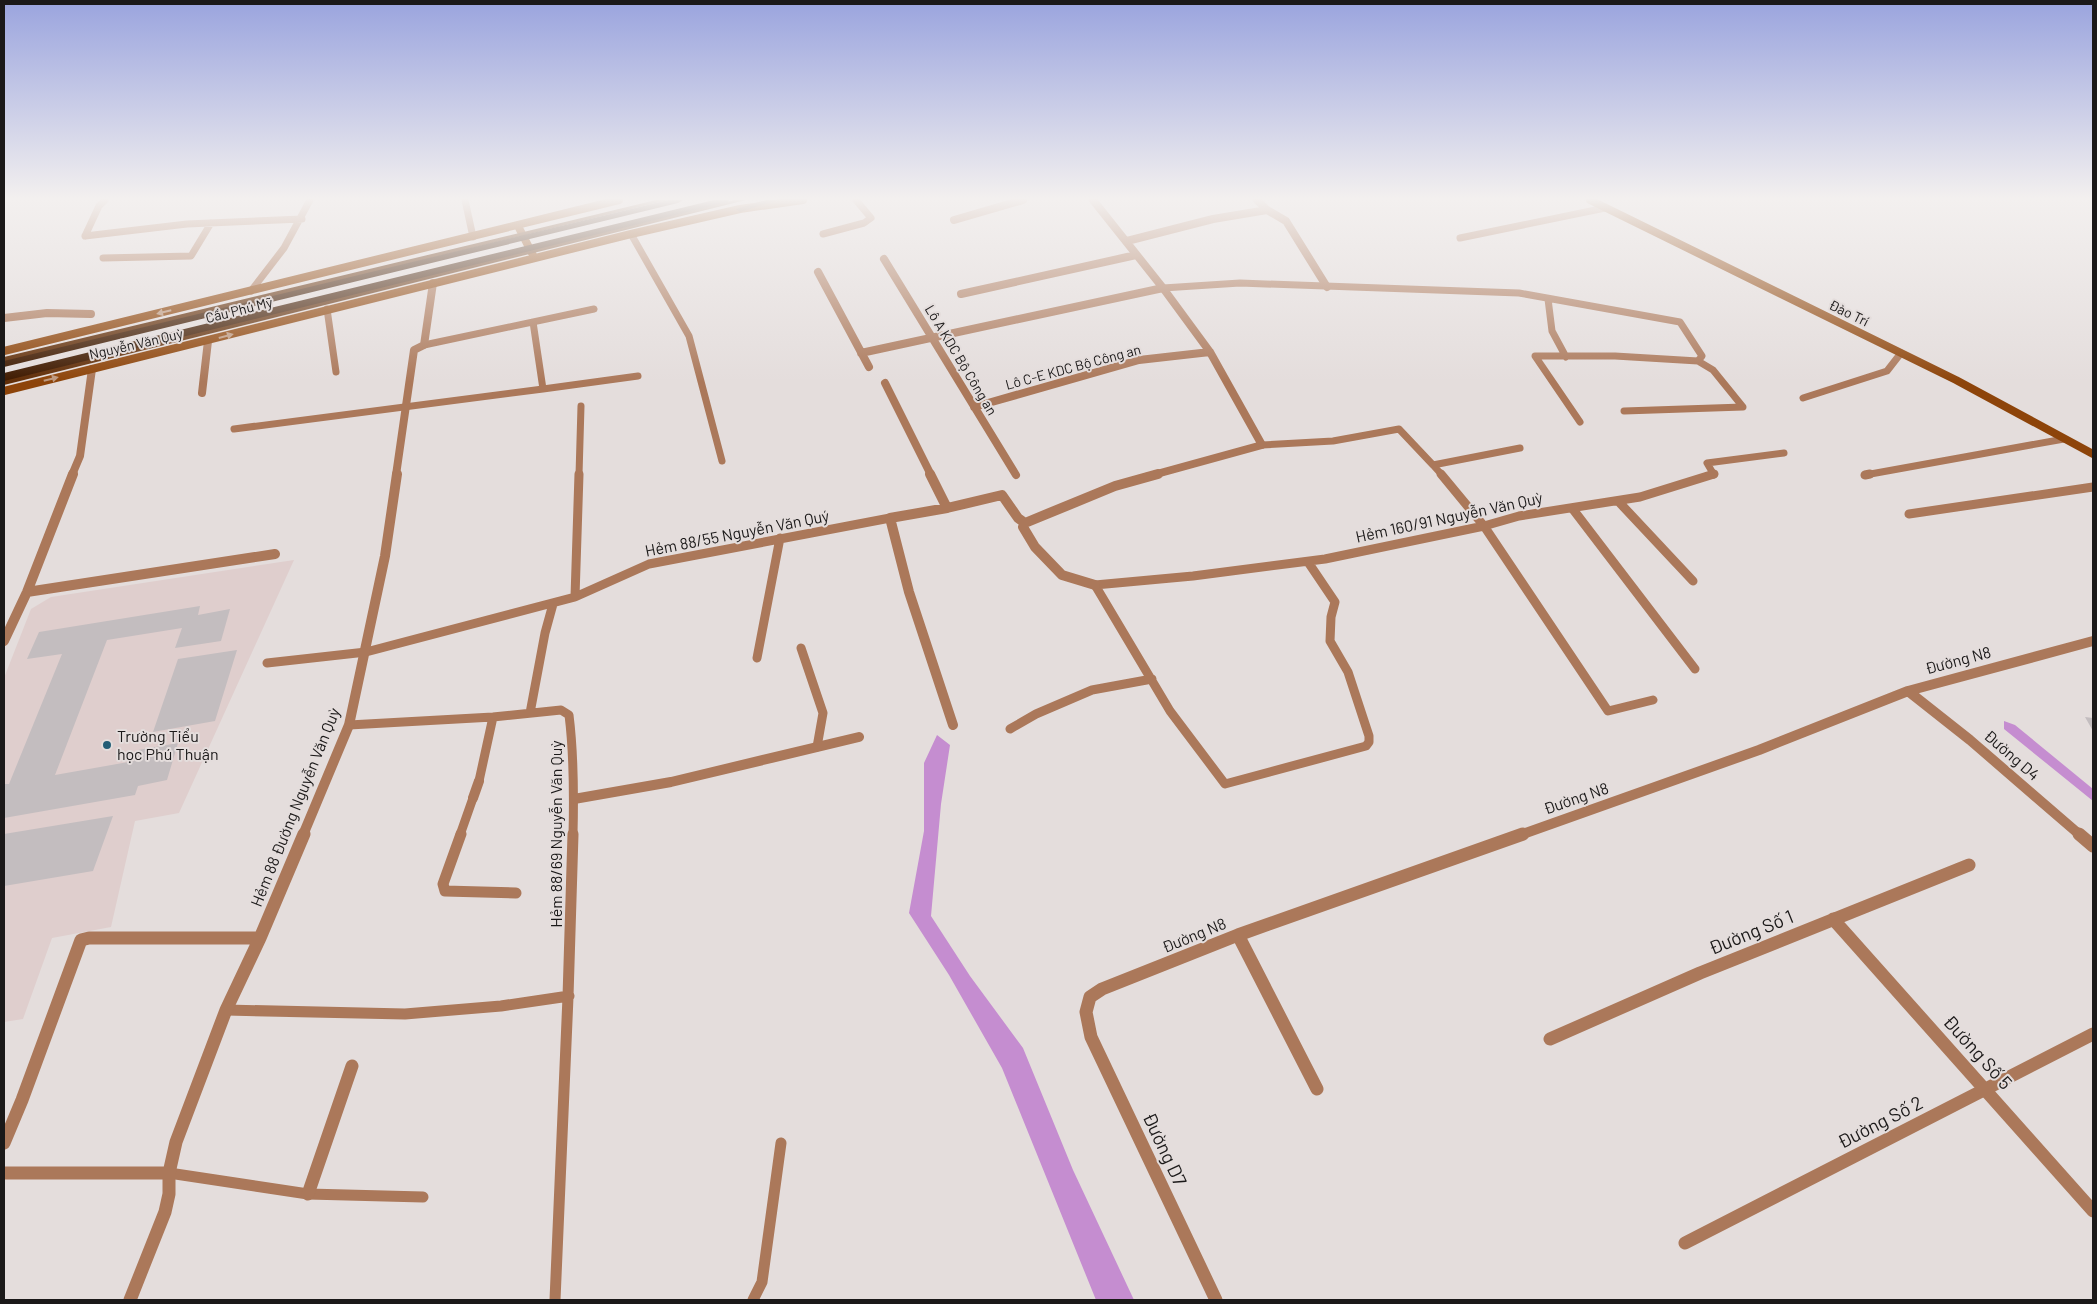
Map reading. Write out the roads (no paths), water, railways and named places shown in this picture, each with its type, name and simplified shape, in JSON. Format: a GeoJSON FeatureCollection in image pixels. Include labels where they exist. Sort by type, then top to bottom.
{"type":"FeatureCollection","features":[{"type":"Feature","properties":{"kind":"highway","name":"Cầu Phú Mỹ"},"geometry":{"type":"LineString","coordinates":[[4,364],[428,261]]}},
{"type":"Feature","properties":{"kind":"highway","name":"Cầu Phú Mỹ"},"geometry":{"type":"LineString","coordinates":[[4,377],[476,261]]}},
{"type":"Feature","properties":{"kind":"main road","name":"Cầu Phú Mỹ"},"geometry":{"type":"LineString","coordinates":[[4,360],[413,261]]}},
{"type":"Feature","properties":{"kind":"main road","name":"Cầu Phú Mỹ"},"geometry":{"type":"LineString","coordinates":[[4,382],[506,261]]}},
{"type":"Feature","properties":{"kind":"street","name":"Nguyễn Văn Quỳ"},"geometry":{"type":"LineString","coordinates":[[4,351],[375,261]]}},
{"type":"Feature","properties":{"kind":"street","name":"Nguyễn Văn Quỳ"},"geometry":{"type":"LineString","coordinates":[[4,391],[523,261]]}},
{"type":"Feature","properties":{"kind":"street","name":"Lô A KDC Bộ Công an"},"geometry":{"type":"LineString","coordinates":[[885,261],[1016,475]]}},
{"type":"Feature","properties":{"kind":"street"},"geometry":{"type":"LineString","coordinates":[[961,294],[1110,261]]}},
{"type":"Feature","properties":{"kind":"street"},"geometry":{"type":"LineString","coordinates":[[1025,523],[1115,486],[1262,444],[1210,352],[1141,261]]}},
{"type":"Feature","properties":{"kind":"street"},"geometry":{"type":"LineString","coordinates":[[1311,261],[1327,287]]}},
{"type":"Feature","properties":{"kind":"street","name":"Đào Trí"},"geometry":{"type":"LineString","coordinates":[[1714,261],[1901,352],[2093,454]]}},
{"type":"Feature","properties":{"kind":"street"},"geometry":{"type":"LineString","coordinates":[[818,272],[869,368]]}},
{"type":"Feature","properties":{"kind":"street","name":"Hẻm 88 Đường Nguyễn Văn Quỳ"},"geometry":{"type":"LineString","coordinates":[[130,1300],[165,1212],[169,1194],[169,1172],[176,1142],[226,1010],[260,938],[349,725],[385,556],[414,350],[424,345],[433,283]]}},
{"type":"Feature","properties":{"kind":"street"},"geometry":{"type":"LineString","coordinates":[[862,353],[1163,288]]}},
{"type":"Feature","properties":{"kind":"street"},"geometry":{"type":"LineString","coordinates":[[4,318],[47,313],[91,314]]}},
{"type":"Feature","properties":{"kind":"street"},"geometry":{"type":"LineString","coordinates":[[202,393],[208,341]]}},
{"type":"Feature","properties":{"kind":"street","name":"Lô C-E KDC Bộ Công an"},"geometry":{"type":"LineString","coordinates":[[974,407],[1139,360],[1210,352]]}},
{"type":"Feature","properties":{"kind":"street"},"geometry":{"type":"LineString","coordinates":[[4,641],[27,592],[80,456],[92,369]]}},
{"type":"Feature","properties":{"kind":"street"},"geometry":{"type":"LineString","coordinates":[[886,383],[948,508]]}},
{"type":"Feature","properties":{"kind":"street"},"geometry":{"type":"LineString","coordinates":[[953,725],[909,592],[890,518],[948,508],[1002,494],[1018,518],[1025,523]]}},
{"type":"Feature","properties":{"kind":"street"},"geometry":{"type":"LineString","coordinates":[[1025,523],[1023,527],[1034,547],[1062,575],[1095,585]]}},
{"type":"Feature","properties":{"kind":"street"},"geometry":{"type":"LineString","coordinates":[[27,592],[275,554]]}},
{"type":"Feature","properties":{"kind":"street","name":"Đường N8"},"geometry":{"type":"LineString","coordinates":[[1086,1012],[1090,997],[1102,989],[1238,935],[1760,750],[1908,691],[2092,642]]}},
{"type":"Feature","properties":{"kind":"street","name":"Đường D4"},"geometry":{"type":"LineString","coordinates":[[1908,691],[1970,740],[2093,846]]}},
{"type":"Feature","properties":{"kind":"street"},"geometry":{"type":"LineString","coordinates":[[574,799],[672,782],[859,737]]}},
{"type":"Feature","properties":{"kind":"street"},"geometry":{"type":"LineString","coordinates":[[473,798],[479,781]]}},
{"type":"Feature","properties":{"kind":"street","name":"Đường Số 1"},"geometry":{"type":"LineString","coordinates":[[1550,1039],[1700,973],[1969,865]]}},
{"type":"Feature","properties":{"kind":"street","name":"Đường Số 5"},"geometry":{"type":"LineString","coordinates":[[1833,919],[1986,1088],[2093,1211]]}},
{"type":"Feature","properties":{"kind":"street"},"geometry":{"type":"LineString","coordinates":[[1238,935],[1317,1090]]}},
{"type":"Feature","properties":{"kind":"street"},"geometry":{"type":"LineString","coordinates":[[4,1143],[22,1100],[81,940],[89,938],[260,938]]}},
{"type":"Feature","properties":{"kind":"street","name":"Đường D7"},"geometry":{"type":"LineString","coordinates":[[1086,1012],[1092,1037],[1216,1300]]}},
{"type":"Feature","properties":{"kind":"street","name":"Đường Số 2"},"geometry":{"type":"LineString","coordinates":[[1685,1243],[2093,1034]]}},
{"type":"Feature","properties":{"kind":"street"},"geometry":{"type":"LineString","coordinates":[[308,1194],[352,1066]]}},
{"type":"Feature","properties":{"kind":"street"},"geometry":{"type":"LineString","coordinates":[[4,1173],[169,1172]]}},
{"type":"Feature","properties":{"kind":"lane"},"geometry":{"type":"LineString","coordinates":[[251,291],[276,261]]}},
{"type":"Feature","properties":{"kind":"lane"},"geometry":{"type":"LineString","coordinates":[[647,261],[689,336],[722,461]]}},
{"type":"Feature","properties":{"kind":"lane"},"geometry":{"type":"LineString","coordinates":[[1163,288],[1240,283],[1509,293],[1680,322],[1702,356],[1698,361]]}},
{"type":"Feature","properties":{"kind":"lane"},"geometry":{"type":"LineString","coordinates":[[1548,299],[1552,331],[1566,357]]}},
{"type":"Feature","properties":{"kind":"lane"},"geometry":{"type":"LineString","coordinates":[[327,309],[336,372]]}},
{"type":"Feature","properties":{"kind":"lane"},"geometry":{"type":"LineString","coordinates":[[424,345],[594,309]]}},
{"type":"Feature","properties":{"kind":"lane"},"geometry":{"type":"LineString","coordinates":[[533,322],[544,389]]}},
{"type":"Feature","properties":{"kind":"lane"},"geometry":{"type":"LineString","coordinates":[[1803,398],[1887,371],[1901,352]]}},
{"type":"Feature","properties":{"kind":"lane"},"geometry":{"type":"LineString","coordinates":[[1580,422],[1536,356],[1615,356],[1698,361],[1713,370],[1743,407],[1624,411]]}},
{"type":"Feature","properties":{"kind":"lane"},"geometry":{"type":"LineString","coordinates":[[234,428],[638,376]]}},
{"type":"Feature","properties":{"kind":"lane"},"geometry":{"type":"LineString","coordinates":[[575,597],[582,406]]}},
{"type":"Feature","properties":{"kind":"lane"},"geometry":{"type":"LineString","coordinates":[[1262,444],[1334,441],[1399,429],[1433,465],[1484,526],[1608,711],[1652,700]]}},
{"type":"Feature","properties":{"kind":"lane"},"geometry":{"type":"LineString","coordinates":[[1866,476],[2064,439]]}},
{"type":"Feature","properties":{"kind":"lane"},"geometry":{"type":"LineString","coordinates":[[1433,465],[1520,448]]}},
{"type":"Feature","properties":{"kind":"lane","name":"Hẻm 160/91 Nguyễn Văn Quỳ"},"geometry":{"type":"LineString","coordinates":[[1095,585],[1193,576],[1308,562],[1484,526],[1519,516],[1640,497],[1715,475],[1707,463],[1784,453]]}},
{"type":"Feature","properties":{"kind":"lane"},"geometry":{"type":"LineString","coordinates":[[1909,514],[2093,487]]}},
{"type":"Feature","properties":{"kind":"lane"},"geometry":{"type":"LineString","coordinates":[[1618,501],[1693,581]]}},
{"type":"Feature","properties":{"kind":"lane"},"geometry":{"type":"LineString","coordinates":[[1572,508],[1695,669]]}},
{"type":"Feature","properties":{"kind":"lane","name":"Hẻm 88/55 Nguyễn Văn Quý"},"geometry":{"type":"LineString","coordinates":[[267,663],[366,652],[538,606],[553,604],[575,597],[649,564],[890,518]]}},
{"type":"Feature","properties":{"kind":"lane"},"geometry":{"type":"LineString","coordinates":[[757,658],[780,538]]}},
{"type":"Feature","properties":{"kind":"lane"},"geometry":{"type":"LineString","coordinates":[[1095,585],[1170,711],[1225,784],[1366,746],[1369,742],[1348,672],[1330,641],[1331,616],[1335,602],[1308,562]]}},
{"type":"Feature","properties":{"kind":"lane"},"geometry":{"type":"LineString","coordinates":[[530,713],[545,633],[553,604]]}},
{"type":"Feature","properties":{"kind":"lane"},"geometry":{"type":"LineString","coordinates":[[801,648],[823,713],[817,747]]}},
{"type":"Feature","properties":{"kind":"lane"},"geometry":{"type":"LineString","coordinates":[[1010,729],[1036,714],[1092,690],[1152,679]]}},
{"type":"Feature","properties":{"kind":"lane","name":"Hẻm 88/69 Nguyễn Văn Quỳ"},"geometry":{"type":"LineString","coordinates":[[349,725],[494,717],[560,710],[569,715],[572,732],[574,799],[569,996],[555,1300]]}},
{"type":"Feature","properties":{"kind":"lane"},"geometry":{"type":"LineString","coordinates":[[479,781],[494,717]]}},
{"type":"Feature","properties":{"kind":"lane"},"geometry":{"type":"LineString","coordinates":[[473,798],[443,884],[444,891],[516,893]]}},
{"type":"Feature","properties":{"kind":"lane"},"geometry":{"type":"LineString","coordinates":[[226,1010],[405,1014],[501,1006],[569,996]]}},
{"type":"Feature","properties":{"kind":"lane"},"geometry":{"type":"LineString","coordinates":[[753,1300],[762,1282],[782,1143]]}},
{"type":"Feature","properties":{"kind":"lane"},"geometry":{"type":"LineString","coordinates":[[169,1172],[308,1194],[423,1197]]}},
{"type":"Feature","properties":{"kind":"place","name":"Trường Tiểu học Phú Thuận"},"geometry":{"type":"Point","coordinates":[107,745]}}]}
